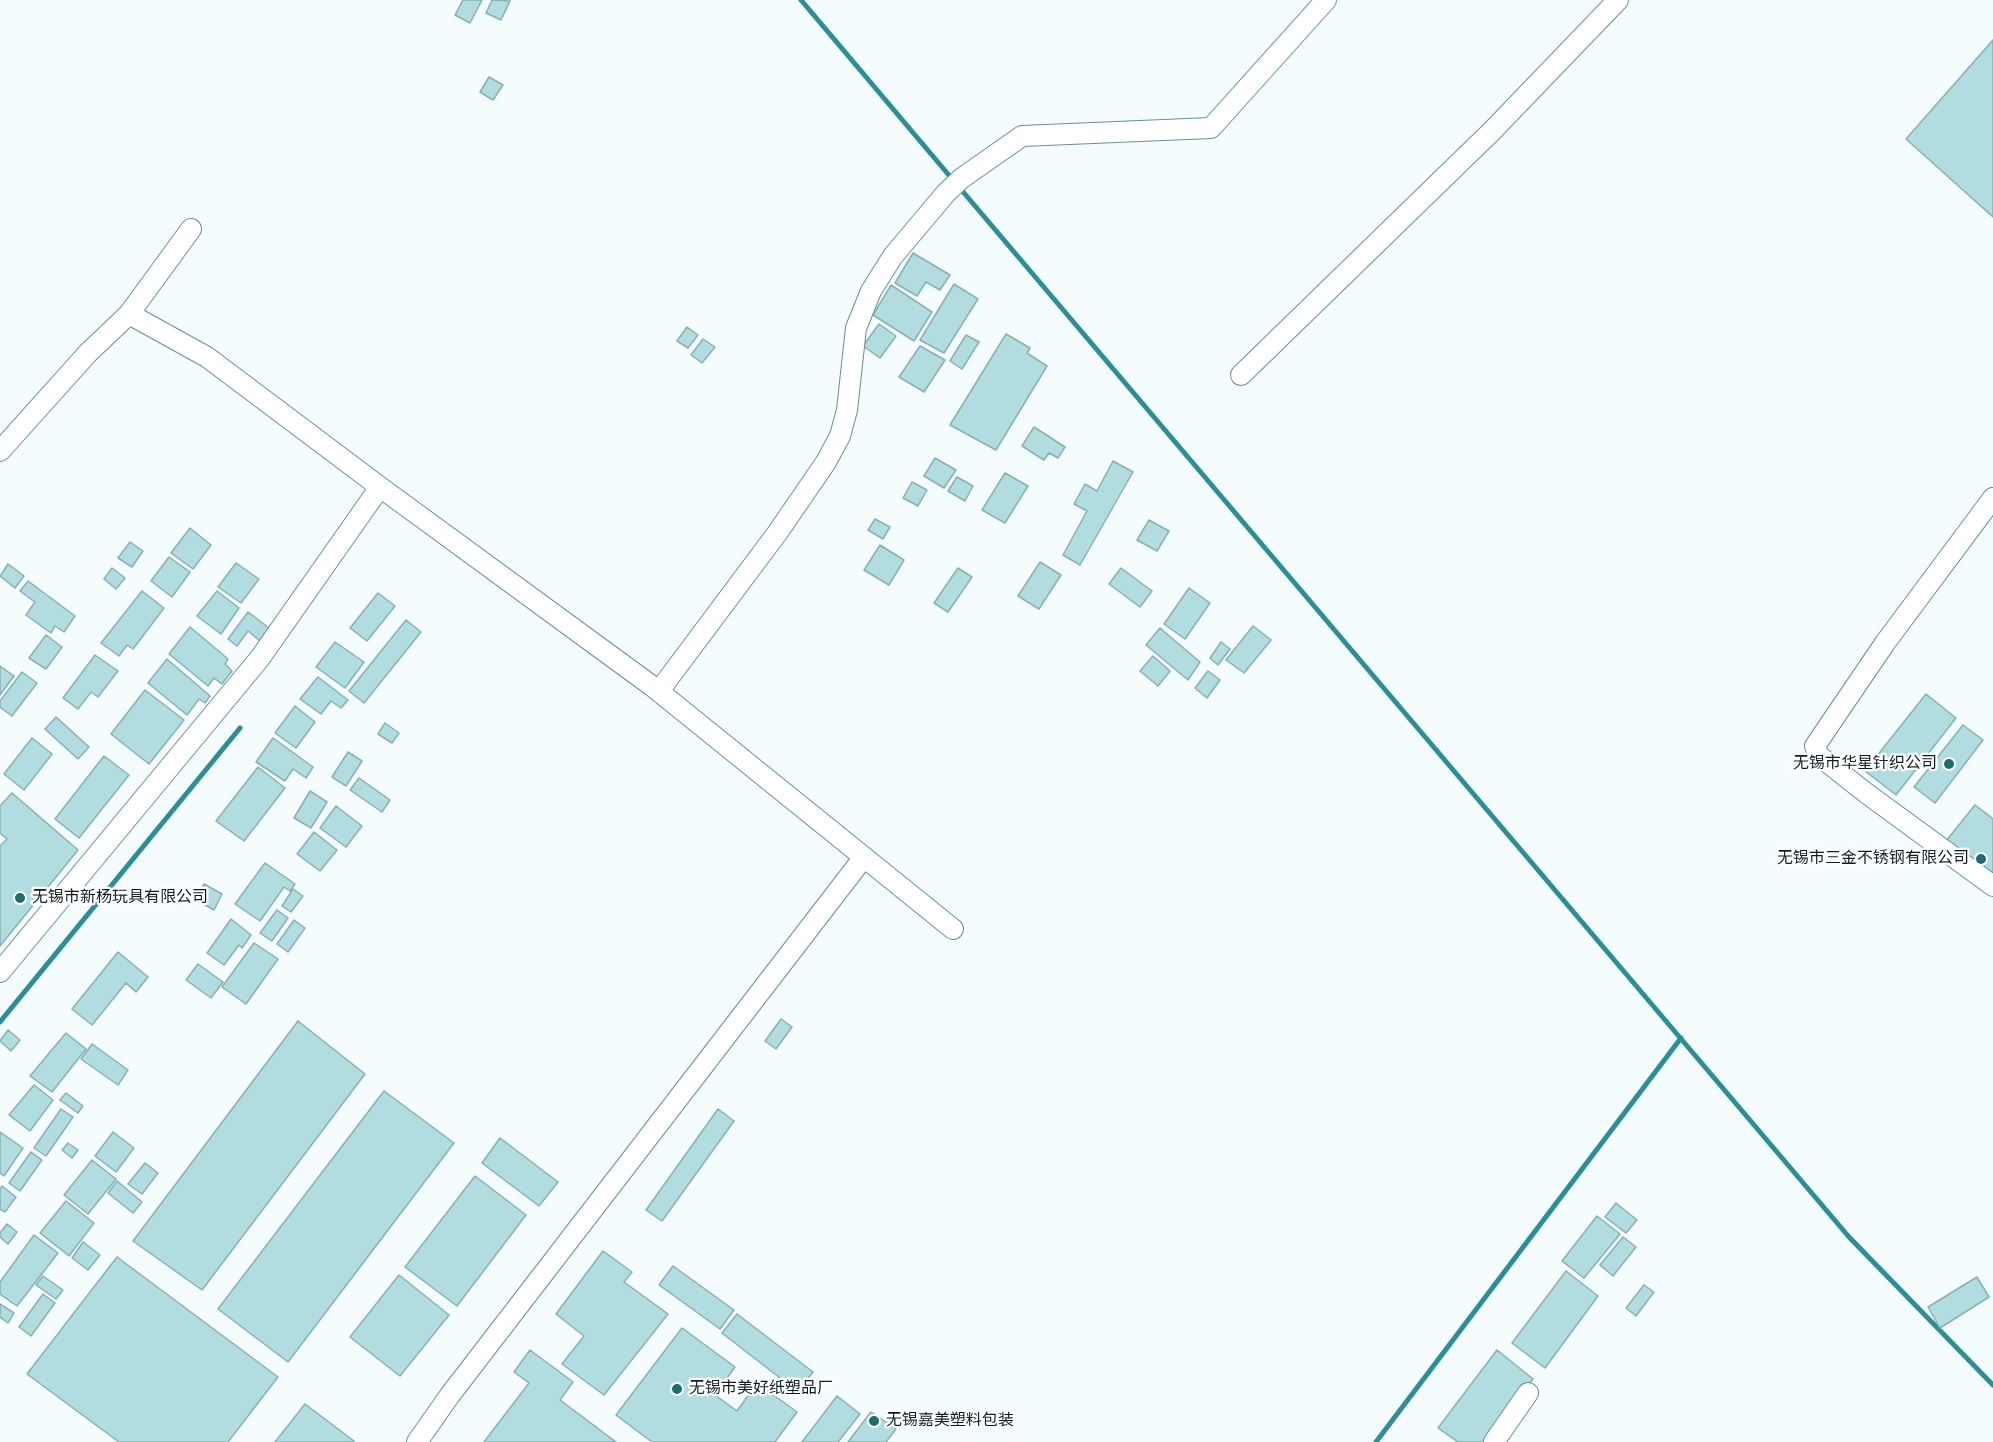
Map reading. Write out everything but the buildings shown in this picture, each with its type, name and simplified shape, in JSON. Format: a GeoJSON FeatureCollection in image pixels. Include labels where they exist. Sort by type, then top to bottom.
{"type":"FeatureCollection","features":[{"type":"Feature","properties":{"kind":"street"},"geometry":{"type":"LineString","coordinates":[[659,691],[778,532],[826,462],[840,436],[847,410],[856,328],[872,291],[893,256],[946,193],[962,178],[1022,136],[1211,128],[1326,0]]}},
{"type":"Feature","properties":{"kind":"street"},"geometry":{"type":"LineString","coordinates":[[1241,375],[1492,130],[1618,0]]}},
{"type":"Feature","properties":{"kind":"street"},"geometry":{"type":"LineString","coordinates":[[0,451],[88,353],[129,314],[191,229]]}},
{"type":"Feature","properties":{"kind":"street"},"geometry":{"type":"LineString","coordinates":[[129,314],[207,357],[659,691],[953,929]]}},
{"type":"Feature","properties":{"kind":"street"},"geometry":{"type":"LineString","coordinates":[[0,972],[260,658],[380,487]]}},
{"type":"Feature","properties":{"kind":"street"},"geometry":{"type":"LineString","coordinates":[[1993,498],[1885,644],[1815,746],[1818,755],[1866,793],[1993,886]]}},
{"type":"Feature","properties":{"kind":"street"},"geometry":{"type":"LineString","coordinates":[[417,1442],[450,1395],[864,857]]}},
{"type":"Feature","properties":{"kind":"street"},"geometry":{"type":"LineString","coordinates":[[1494,1442],[1528,1393]]}},
{"type":"Feature","properties":{"kind":"waterway"},"geometry":{"type":"LineString","coordinates":[[801,0],[953,180]]}},
{"type":"Feature","properties":{"kind":"waterway"},"geometry":{"type":"LineString","coordinates":[[959,187],[1849,1237],[1993,1385]]}},
{"type":"Feature","properties":{"kind":"waterway"},"geometry":{"type":"LineString","coordinates":[[0,1022],[240,728]]}},
{"type":"Feature","properties":{"kind":"waterway"},"geometry":{"type":"LineString","coordinates":[[1376,1442],[1681,1038]]}},
{"type":"Feature","properties":{"kind":"place","name":"无锡市华星针织公司"},"geometry":{"type":"Point","coordinates":[1949,764]}},
{"type":"Feature","properties":{"kind":"place","name":"无锡市三金不锈钢有限公司"},"geometry":{"type":"Point","coordinates":[1981,859]}},
{"type":"Feature","properties":{"kind":"place","name":"无锡市新杨玩具有限公司"},"geometry":{"type":"Point","coordinates":[20,898]}},
{"type":"Feature","properties":{"kind":"place","name":"无锡市美好纸塑品厂"},"geometry":{"type":"Point","coordinates":[677,1389]}},
{"type":"Feature","properties":{"kind":"place","name":"无锡嘉美塑料包装"},"geometry":{"type":"Point","coordinates":[874,1421]}}]}
